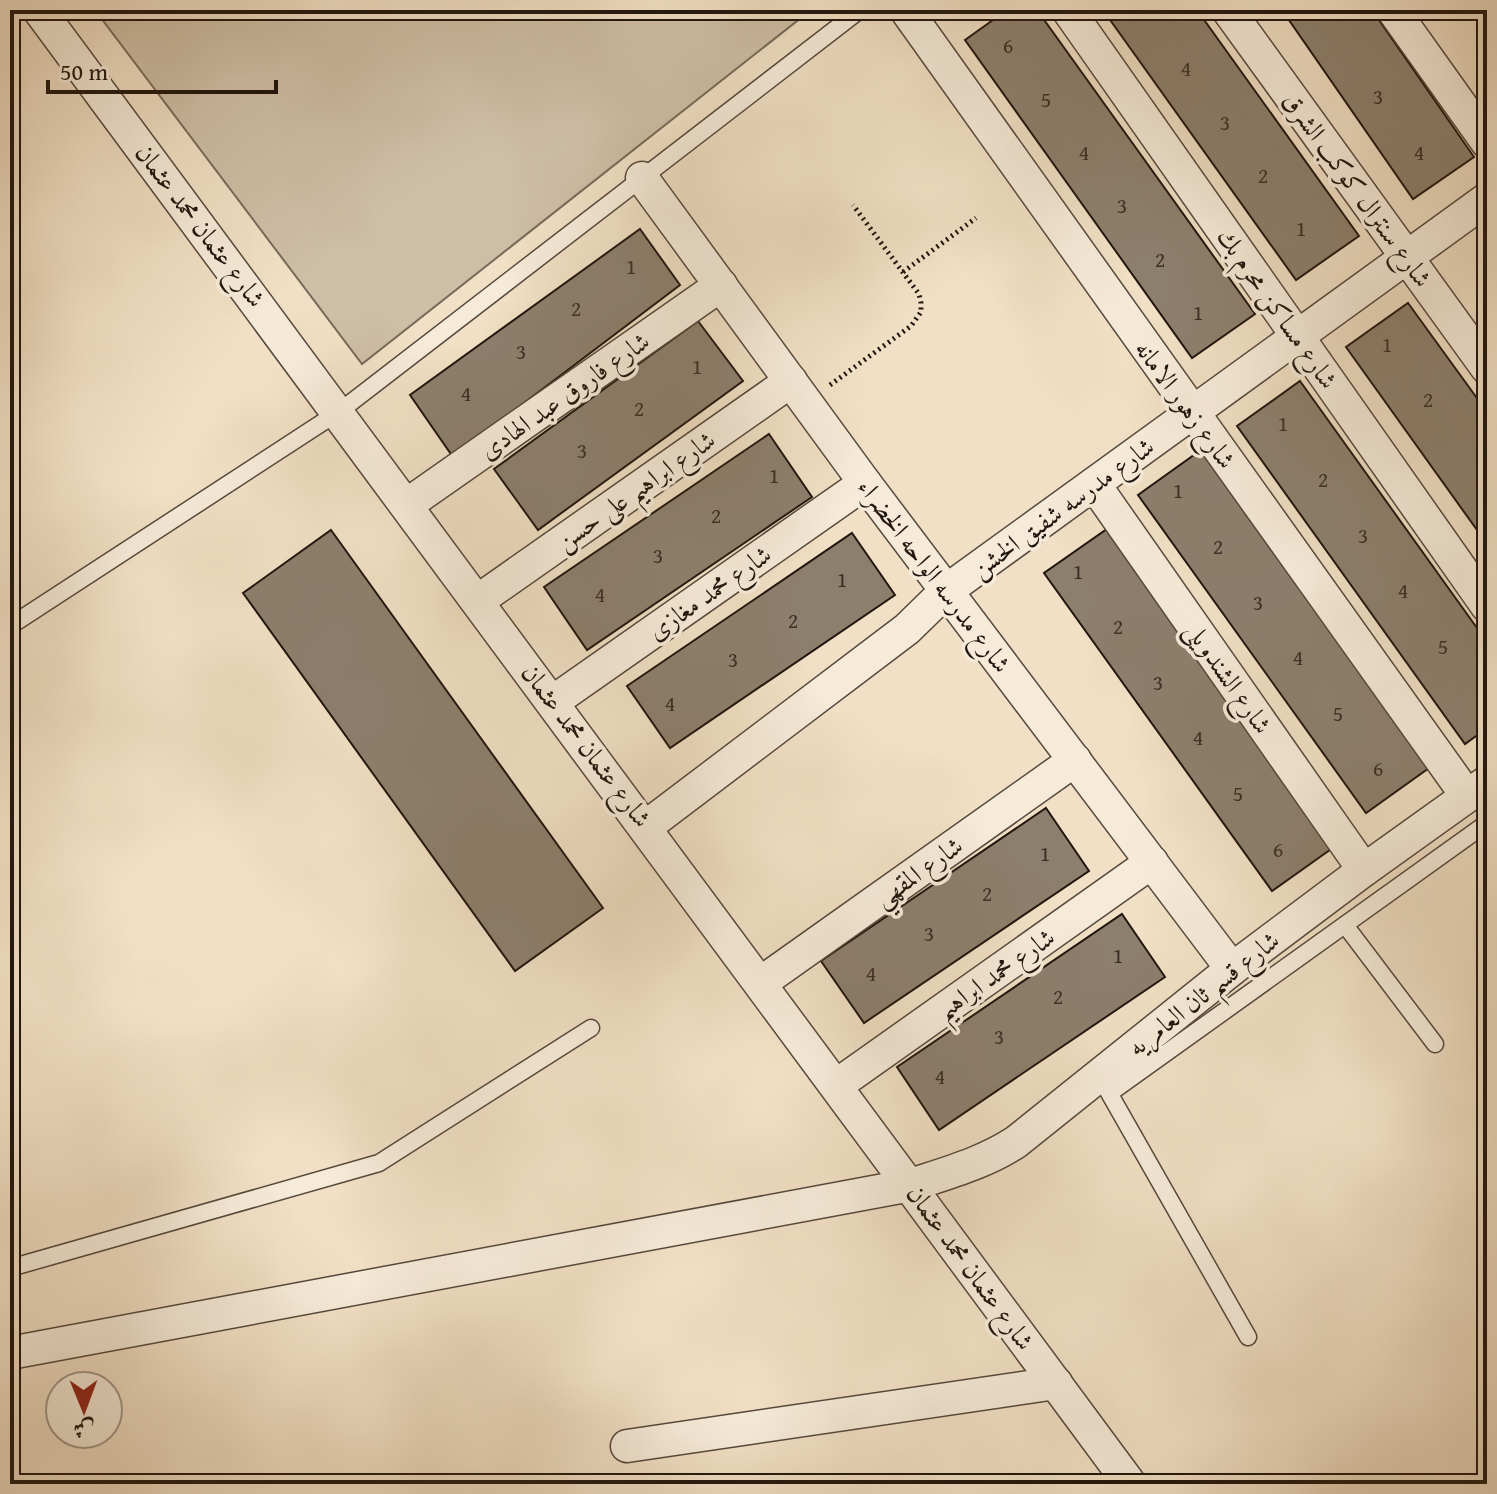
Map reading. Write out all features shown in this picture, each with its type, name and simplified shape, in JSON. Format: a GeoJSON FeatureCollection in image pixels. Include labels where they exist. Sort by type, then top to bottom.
{"type":"FeatureCollection","features":[{"type":"Feature","properties":{"kind":"street","name":"شارع عثمان محمد عثمان"},"geometry":{"type":"LineString","coordinates":[[39,10],[340,411],[1130,1484]]}},
{"type":"Feature","properties":{"kind":"street","name":"شارع زهور الامانه"},"geometry":{"type":"LineString","coordinates":[[906,10],[1192,412],[1477,789]]}},
{"type":"Feature","properties":{"kind":"street","name":"شارع مساكن محرم بك"},"geometry":{"type":"LineString","coordinates":[[1068,10],[1487,606]]}},
{"type":"Feature","properties":{"kind":"street","name":"شارع سنترال كوكب الشرق"},"geometry":{"type":"LineString","coordinates":[[1228,10],[1487,368]]}},
{"type":"Feature","properties":{"kind":"street"},"geometry":{"type":"LineString","coordinates":[[1393,10],[1487,142]]}},
{"type":"Feature","properties":{"kind":"street","name":"شارع مدرسه الواحه الخضراء"},"geometry":{"type":"LineString","coordinates":[[642,178],[865,483],[1232,969]]}},
{"type":"Feature","properties":{"kind":"street","name":"شارع مدرسه شفيق الخشن"},"geometry":{"type":"LineString","coordinates":[[647,826],[907,629],[946,591],[1487,199]]}},
{"type":"Feature","properties":{"kind":"street","name":"شارع فاروق عبد الهادى"},"geometry":{"type":"LineString","coordinates":[[408,504],[721,285]]}},
{"type":"Feature","properties":{"kind":"street","name":"شارع ابراهيم على حسن"},"geometry":{"type":"LineString","coordinates":[[479,600],[799,392]]}},
{"type":"Feature","properties":{"kind":"street","name":"شارع محمد مغازى"},"geometry":{"type":"LineString","coordinates":[[554,701],[865,483]]}},
{"type":"Feature","properties":{"kind":"street","name":"شارع الشندويلى"},"geometry":{"type":"LineString","coordinates":[[1094,484],[1364,870]]}},
{"type":"Feature","properties":{"kind":"street","name":"شارع المقهي"},"geometry":{"type":"LineString","coordinates":[[762,982],[1075,760]]}},
{"type":"Feature","properties":{"kind":"street","name":"شارع قسم ثان العامريه"},"geometry":{"type":"LineString","coordinates":[[10,1353],[911,1185],[969,1166],[998,1154],[1105,1084],[1232,969],[1477,789]]}},
{"type":"Feature","properties":{"kind":"street","name":"شارع محمد ابراهيم"},"geometry":{"type":"LineString","coordinates":[[837,1085],[1152,862]]}},
{"type":"Feature","properties":{"kind":"street"},"geometry":{"type":"LineString","coordinates":[[627,1446],[1056,1383]]}},
{"type":"Feature","properties":{"kind":"lane"},"geometry":{"type":"LineString","coordinates":[[10,626],[340,411],[860,10]]}},
{"type":"Feature","properties":{"kind":"lane"},"geometry":{"type":"LineString","coordinates":[[1248,1337],[1105,1084],[1345,925],[1487,823]]}},
{"type":"Feature","properties":{"kind":"lane"},"geometry":{"type":"LineString","coordinates":[[1345,925],[1435,1044]]}},
{"type":"Feature","properties":{"kind":"lane"},"geometry":{"type":"LineString","coordinates":[[10,1268],[379,1163],[591,1028]]}},
{"type":"Feature","properties":{"kind":"path"},"geometry":{"type":"LineString","coordinates":[[799,392],[911,326],[921,312],[919,294],[853,205]]}},
{"type":"Feature","properties":{"kind":"path"},"geometry":{"type":"LineString","coordinates":[[903,272],[976,218]]}},
{"type":"Feature","properties":{"kind":"shaded area"},"geometry":{"type":"Polygon","coordinates":[[[95,10],[811,10],[362,364],[95,10]]]}},
{"type":"Feature","properties":{"kind":"building"},"geometry":{"type":"Polygon","coordinates":[[[1007,10],[1037,10],[1255,314],[1192,358],[965,40],[1007,10]]]}},
{"type":"Feature","properties":{"kind":"building"},"geometry":{"type":"Polygon","coordinates":[[[1103,10],[1197,10],[1359,236],[1296,280],[1103,10]]]}},
{"type":"Feature","properties":{"kind":"building"},"geometry":{"type":"Polygon","coordinates":[[[1282,10],[1372,10],[1474,157],[1413,199],[1282,10]]]}},
{"type":"Feature","properties":{"kind":"building"},"geometry":{"type":"Polygon","coordinates":[[[640,229],[680,285],[453,457],[410,395],[640,229]]]}},
{"type":"Feature","properties":{"kind":"building"},"geometry":{"type":"Polygon","coordinates":[[[1408,303],[1487,412],[1487,544],[1346,347],[1408,303]]]}},
{"type":"Feature","properties":{"kind":"building"},"geometry":{"type":"Polygon","coordinates":[[[698,321],[743,381],[538,530],[494,469],[698,321]]]}},
{"type":"Feature","properties":{"kind":"building"},"geometry":{"type":"Polygon","coordinates":[[[1300,381],[1487,642],[1487,728],[1465,744],[1237,426],[1300,381]]]}},
{"type":"Feature","properties":{"kind":"building"},"geometry":{"type":"Polygon","coordinates":[[[769,434],[812,497],[587,650],[544,587],[769,434]]]}},
{"type":"Feature","properties":{"kind":"building"},"geometry":{"type":"Polygon","coordinates":[[[1201,450],[1429,768],[1366,813],[1138,495],[1201,450]]]}},
{"type":"Feature","properties":{"kind":"building"},"geometry":{"type":"Polygon","coordinates":[[[1107,529],[1334,847],[1272,891],[1044,573],[1107,529]]]}},
{"type":"Feature","properties":{"kind":"building"},"geometry":{"type":"Polygon","coordinates":[[[331,530],[603,908],[515,971],[243,593],[331,530]]]}},
{"type":"Feature","properties":{"kind":"building"},"geometry":{"type":"Polygon","coordinates":[[[852,533],[895,595],[670,748],[627,686],[852,533]]]}},
{"type":"Feature","properties":{"kind":"building"},"geometry":{"type":"Polygon","coordinates":[[[1046,808],[1089,871],[864,1023],[821,961],[1046,808]]]}},
{"type":"Feature","properties":{"kind":"building"},"geometry":{"type":"Polygon","coordinates":[[[1122,914],[1165,977],[939,1130],[897,1067],[1122,914]]]}}]}
